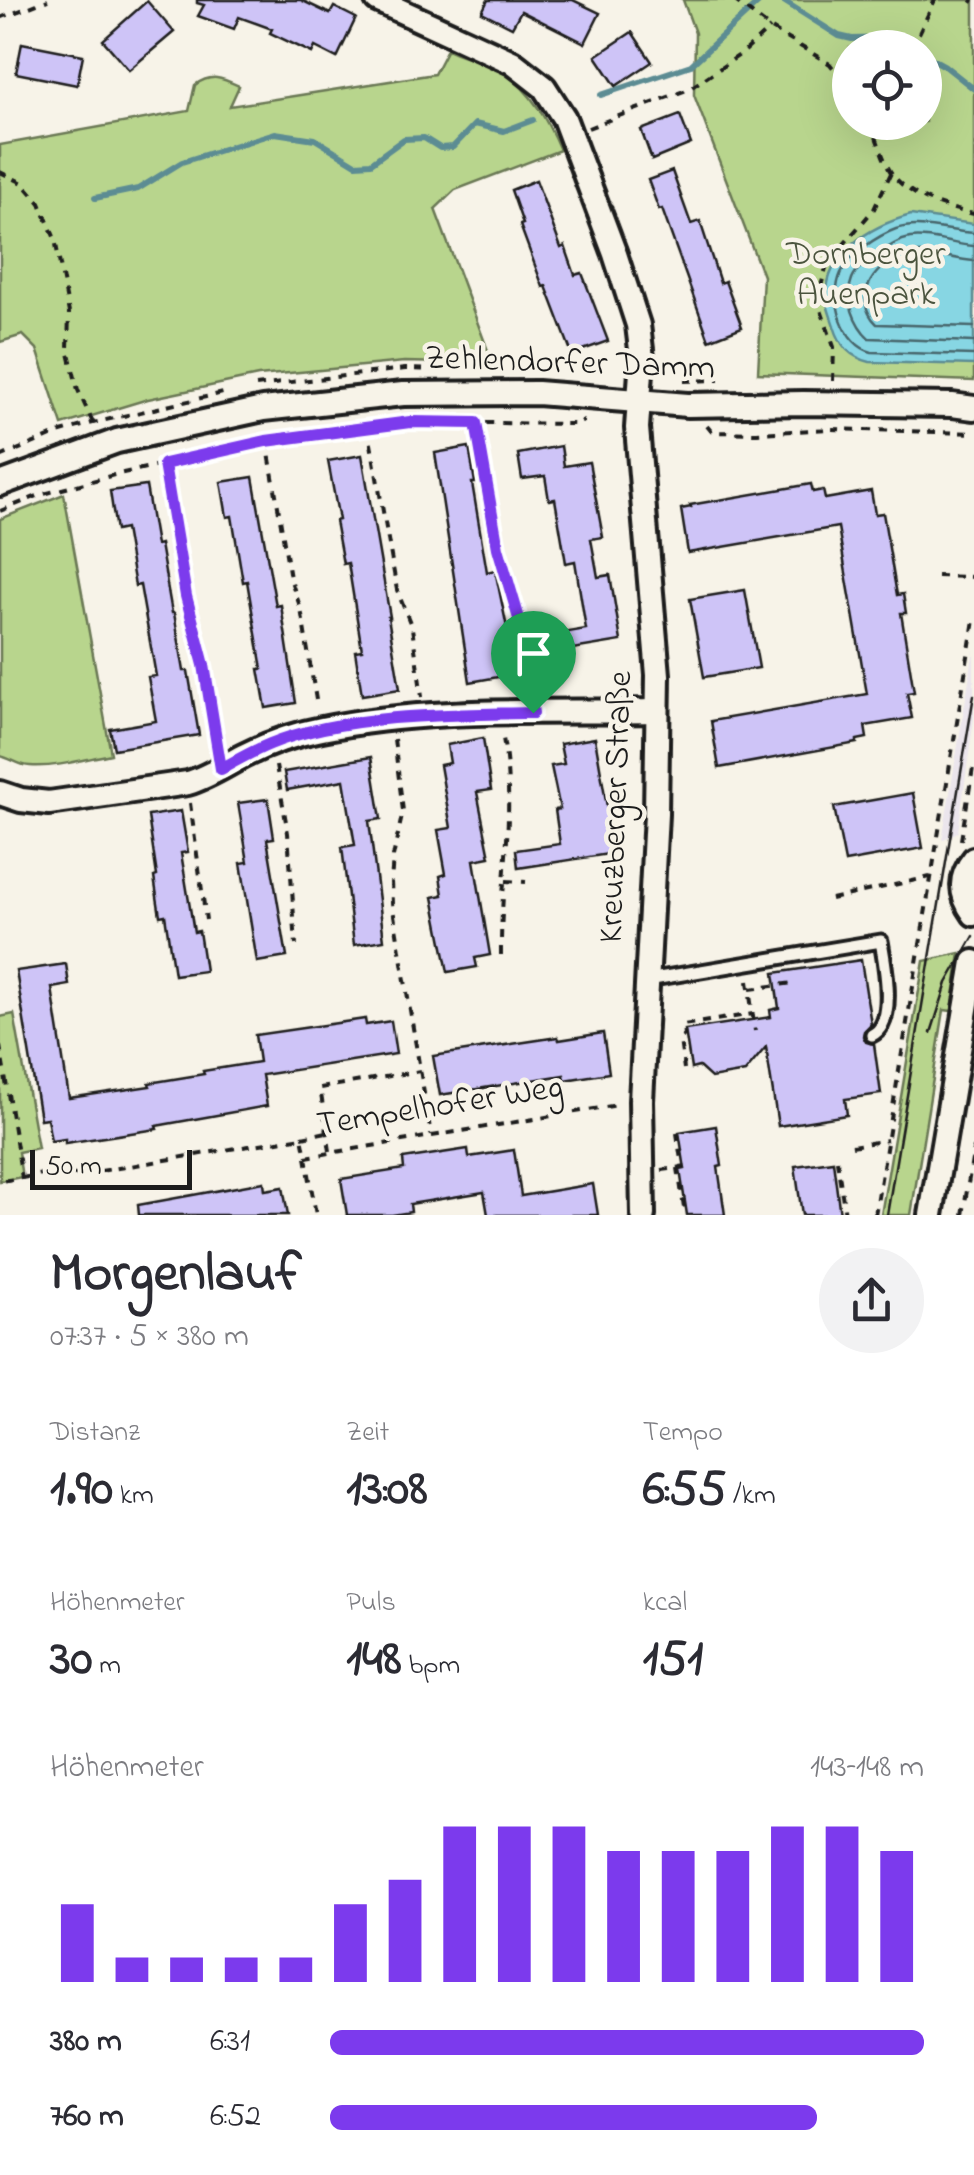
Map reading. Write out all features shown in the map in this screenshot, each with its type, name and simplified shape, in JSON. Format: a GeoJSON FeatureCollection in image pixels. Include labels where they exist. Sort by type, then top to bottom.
{"type":"FeatureCollection","features":[{"type":"Feature","properties":{"kind":"street","name":"Kreuzberger Straße"},"geometry":{"type":"LineString","coordinates":[[384,1],[512,62],[544,88],[564,118],[638,325],[642,358],[637,428],[657,649],[656,814],[641,1102],[643,1215]]}},
{"type":"Feature","properties":{"kind":"street","name":"Zehlendorfer Damm"},"geometry":{"type":"LineString","coordinates":[[0,484],[117,441],[263,409],[403,394],[472,392],[688,405],[818,403],[972,409]]}},
{"type":"Feature","properties":{"kind":"street"},"geometry":{"type":"LineString","coordinates":[[0,794],[48,803],[188,783],[272,743],[321,729],[391,720],[657,711]]}},
{"type":"Feature","properties":{"kind":"street"},"geometry":{"type":"LineString","coordinates":[[967,851],[962,890],[974,914]]}},
{"type":"Feature","properties":{"kind":"street"},"geometry":{"type":"LineString","coordinates":[[931,1215],[974,962]]}},
{"type":"Feature","properties":{"kind":"street"},"geometry":{"type":"LineString","coordinates":[[950,1096],[974,1100]]}},
{"type":"Feature","properties":{"kind":"lane"},"geometry":{"type":"LineString","coordinates":[[646,980],[881,941],[887,997],[882,1028],[872,1035]]}},
{"type":"Feature","properties":{"kind":"path"},"geometry":{"type":"LineString","coordinates":[[0,18],[48,0]]}},
{"type":"Feature","properties":{"kind":"path"},"geometry":{"type":"LineString","coordinates":[[920,30],[934,0]]}},
{"type":"Feature","properties":{"kind":"path"},"geometry":{"type":"LineString","coordinates":[[735,1],[832,66]]}},
{"type":"Feature","properties":{"kind":"path"},"geometry":{"type":"LineString","coordinates":[[569,132],[689,89],[744,52],[770,28]]}},
{"type":"Feature","properties":{"kind":"path"},"geometry":{"type":"LineString","coordinates":[[877,140],[891,173],[924,198],[972,214]]}},
{"type":"Feature","properties":{"kind":"path"},"geometry":{"type":"LineString","coordinates":[[0,172],[23,183],[40,203],[55,239],[69,313],[68,350],[78,390],[93,422]]}},
{"type":"Feature","properties":{"kind":"path"},"geometry":{"type":"LineString","coordinates":[[833,381],[834,347],[819,294],[827,264],[874,209],[891,173]]}},
{"type":"Feature","properties":{"kind":"path"},"geometry":{"type":"LineString","coordinates":[[0,510],[73,486],[266,441],[410,422],[574,424]]}},
{"type":"Feature","properties":{"kind":"path"},"geometry":{"type":"LineString","coordinates":[[476,423],[498,548],[520,622],[533,713]]}},
{"type":"Feature","properties":{"kind":"path"},"geometry":{"type":"LineString","coordinates":[[368,427],[397,590],[412,628],[425,717]]}},
{"type":"Feature","properties":{"kind":"path"},"geometry":{"type":"LineString","coordinates":[[712,432],[832,429],[974,433]]}},
{"type":"Feature","properties":{"kind":"path"},"geometry":{"type":"LineString","coordinates":[[266,441],[290,578],[302,609],[321,729]]}},
{"type":"Feature","properties":{"kind":"path"},"geometry":{"type":"LineString","coordinates":[[164,464],[221,769]]}},
{"type":"Feature","properties":{"kind":"path"},"geometry":{"type":"LineString","coordinates":[[937,576],[974,577]]}},
{"type":"Feature","properties":{"kind":"path"},"geometry":{"type":"LineString","coordinates":[[874,1215],[974,620]]}},
{"type":"Feature","properties":{"kind":"path"},"geometry":{"type":"LineString","coordinates":[[498,714],[510,791],[500,955]]}},
{"type":"Feature","properties":{"kind":"path"},"geometry":{"type":"LineString","coordinates":[[391,720],[402,811],[393,856],[392,903],[431,1136]]}},
{"type":"Feature","properties":{"kind":"path"},"geometry":{"type":"LineString","coordinates":[[272,743],[288,833],[296,944]]}},
{"type":"Feature","properties":{"kind":"path"},"geometry":{"type":"LineString","coordinates":[[967,851],[974,762]]}},
{"type":"Feature","properties":{"kind":"path"},"geometry":{"type":"LineString","coordinates":[[188,783],[206,920]]}},
{"type":"Feature","properties":{"kind":"path"},"geometry":{"type":"LineString","coordinates":[[831,899],[930,878]]}},
{"type":"Feature","properties":{"kind":"path"},"geometry":{"type":"LineString","coordinates":[[504,881],[526,882]]}},
{"type":"Feature","properties":{"kind":"path"},"geometry":{"type":"LineString","coordinates":[[755,1031],[750,989],[770,982],[793,983]]}},
{"type":"Feature","properties":{"kind":"path"},"geometry":{"type":"LineString","coordinates":[[784,984],[786,996]]}},
{"type":"Feature","properties":{"kind":"path"},"geometry":{"type":"LineString","coordinates":[[684,1070],[682,1025],[753,1014]]}},
{"type":"Feature","properties":{"kind":"path"},"geometry":{"type":"LineString","coordinates":[[0,1046],[22,1178]]}},
{"type":"Feature","properties":{"kind":"path"},"geometry":{"type":"LineString","coordinates":[[330,1152],[320,1088],[420,1072]]}},
{"type":"Feature","properties":{"kind":"path","name":"Tempelhofer Weg"},"geometry":{"type":"LineString","coordinates":[[0,1182],[52,1172],[77,1175],[302,1137],[306,1157],[641,1102]]}},
{"type":"Feature","properties":{"kind":"path"},"geometry":{"type":"LineString","coordinates":[[302,1137],[327,1132]]}},
{"type":"Feature","properties":{"kind":"path"},"geometry":{"type":"LineString","coordinates":[[676,1133],[685,1215]]}},
{"type":"Feature","properties":{"kind":"path"},"geometry":{"type":"LineString","coordinates":[[852,1146],[887,1140]]}},
{"type":"Feature","properties":{"kind":"path"},"geometry":{"type":"LineString","coordinates":[[963,1215],[974,1147]]}},
{"type":"Feature","properties":{"kind":"path"},"geometry":{"type":"LineString","coordinates":[[306,1157],[316,1215]]}},
{"type":"Feature","properties":{"kind":"path"},"geometry":{"type":"LineString","coordinates":[[837,1160],[845,1215]]}},
{"type":"Feature","properties":{"kind":"shaded area"},"geometry":{"type":"Polygon","coordinates":[[[974,650],[974,718],[958,832],[942,840],[974,650]]]}},
{"type":"Feature","properties":{"kind":"green space","name":"Dornberger Auenpark"},"geometry":{"type":"Polygon","coordinates":[[[683,0],[974,0],[974,381],[758,373],[763,276],[694,95],[695,33],[683,0]]]}},
{"type":"Feature","properties":{"kind":"green space"},"geometry":{"type":"Polygon","coordinates":[[[447,49],[515,81],[538,108],[560,150],[455,190],[435,209],[493,364],[404,362],[258,376],[148,399],[62,425],[37,349],[23,335],[0,342],[0,145],[189,111],[195,85],[212,78],[239,86],[230,106],[434,74],[447,49]]]}},
{"type":"Feature","properties":{"kind":"green space"},"geometry":{"type":"Polygon","coordinates":[[[64,494],[111,754],[26,766],[0,756],[0,519],[64,494]]]}},
{"type":"Feature","properties":{"kind":"green space"},"geometry":{"type":"Polygon","coordinates":[[[960,953],[952,1011],[944,1010],[911,1215],[881,1215],[924,961],[960,953]]]}},
{"type":"Feature","properties":{"kind":"green space"},"geometry":{"type":"Polygon","coordinates":[[[14,1014],[38,1148],[18,1152],[22,1177],[0,1181],[0,1017],[14,1014]]]}},
{"type":"Feature","properties":{"kind":"water"},"geometry":{"type":"Polygon","coordinates":[[[911,215],[974,224],[974,365],[870,362],[851,354],[836,333],[828,306],[827,286],[832,270],[865,235],[911,215]]]}},
{"type":"Feature","properties":{"kind":"building"},"geometry":{"type":"Polygon","coordinates":[[[197,0],[301,0],[330,14],[334,7],[356,18],[337,58],[315,47],[312,53],[270,33],[272,29],[239,17],[234,29],[198,16],[204,5],[197,0]]]}},
{"type":"Feature","properties":{"kind":"building"},"geometry":{"type":"Polygon","coordinates":[[[488,0],[573,0],[600,13],[585,43],[521,11],[512,27],[482,12],[488,0]]]}},
{"type":"Feature","properties":{"kind":"building"},"geometry":{"type":"Polygon","coordinates":[[[147,1],[174,32],[129,70],[103,40],[147,1]]]}},
{"type":"Feature","properties":{"kind":"building"},"geometry":{"type":"Polygon","coordinates":[[[632,32],[652,62],[616,86],[596,56],[632,32]]]}},
{"type":"Feature","properties":{"kind":"building"},"geometry":{"type":"Polygon","coordinates":[[[22,43],[83,55],[77,85],[16,73],[22,43]]]}},
{"type":"Feature","properties":{"kind":"building"},"geometry":{"type":"Polygon","coordinates":[[[680,115],[691,144],[652,160],[641,130],[680,115]]]}},
{"type":"Feature","properties":{"kind":"building"},"geometry":{"type":"Polygon","coordinates":[[[672,171],[691,224],[700,221],[720,283],[725,281],[742,327],[709,340],[648,180],[672,171]]]}},
{"type":"Feature","properties":{"kind":"building"},"geometry":{"type":"Polygon","coordinates":[[[536,180],[561,248],[565,246],[575,275],[582,273],[608,341],[572,354],[546,286],[543,287],[511,190],[536,180]]]}},
{"type":"Feature","properties":{"kind":"building"},"geometry":{"type":"Polygon","coordinates":[[[561,446],[564,466],[589,462],[603,537],[591,539],[598,577],[610,575],[621,641],[512,659],[515,674],[470,682],[435,453],[469,447],[487,572],[495,570],[510,642],[586,629],[575,561],[566,563],[555,499],[549,500],[545,476],[522,479],[518,454],[561,446]]]}},
{"type":"Feature","properties":{"kind":"building"},"geometry":{"type":"Polygon","coordinates":[[[362,455],[400,689],[362,695],[355,651],[362,650],[348,563],[343,564],[335,521],[339,520],[328,461],[362,455]]]}},
{"type":"Feature","properties":{"kind":"building"},"geometry":{"type":"Polygon","coordinates":[[[253,477],[276,606],[281,605],[296,703],[266,708],[247,581],[243,582],[232,516],[227,517],[221,482],[253,477]]]}},
{"type":"Feature","properties":{"kind":"building"},"geometry":{"type":"Polygon","coordinates":[[[811,484],[813,492],[823,490],[825,499],[871,491],[875,514],[883,513],[897,595],[903,594],[906,613],[901,613],[914,692],[907,693],[912,718],[865,726],[867,738],[857,743],[719,768],[711,721],[867,694],[838,527],[688,553],[681,509],[811,484]]]}},
{"type":"Feature","properties":{"kind":"building"},"geometry":{"type":"Polygon","coordinates":[[[146,486],[199,735],[114,749],[110,729],[156,721],[148,677],[156,676],[140,585],[135,586],[125,529],[116,531],[110,491],[146,486]]]}},
{"type":"Feature","properties":{"kind":"building"},"geometry":{"type":"Polygon","coordinates":[[[745,590],[759,668],[704,677],[690,599],[745,590]]]}},
{"type":"Feature","properties":{"kind":"building"},"geometry":{"type":"Polygon","coordinates":[[[483,738],[491,790],[477,792],[490,857],[474,860],[490,955],[475,958],[477,967],[448,972],[433,897],[443,895],[440,876],[446,874],[438,830],[451,828],[440,765],[450,763],[447,745],[483,738]]]}},
{"type":"Feature","properties":{"kind":"building"},"geometry":{"type":"Polygon","coordinates":[[[595,738],[615,853],[518,868],[516,850],[560,844],[555,810],[560,809],[551,766],[564,764],[560,744],[595,738]]]}},
{"type":"Feature","properties":{"kind":"building"},"geometry":{"type":"Polygon","coordinates":[[[371,757],[381,819],[369,821],[384,940],[354,945],[342,847],[355,845],[344,780],[287,790],[284,772],[371,757]]]}},
{"type":"Feature","properties":{"kind":"building"},"geometry":{"type":"Polygon","coordinates":[[[913,793],[923,848],[845,862],[834,807],[913,793]]]}},
{"type":"Feature","properties":{"kind":"building"},"geometry":{"type":"Polygon","coordinates":[[[268,799],[274,838],[267,839],[287,957],[257,962],[241,863],[248,862],[238,803],[268,799]]]}},
{"type":"Feature","properties":{"kind":"building"},"geometry":{"type":"Polygon","coordinates":[[[181,811],[188,852],[181,853],[194,932],[199,931],[205,971],[174,975],[165,915],[160,916],[148,816],[181,811]]]}},
{"type":"Feature","properties":{"kind":"building"},"geometry":{"type":"Polygon","coordinates":[[[861,960],[871,1024],[863,1036],[866,1042],[874,1044],[881,1094],[845,1099],[847,1115],[778,1126],[766,1047],[745,1072],[711,1078],[699,1067],[691,1069],[685,1030],[771,1017],[770,1010],[779,1008],[774,973],[861,960]]]}},
{"type":"Feature","properties":{"kind":"building"},"geometry":{"type":"Polygon","coordinates":[[[66,964],[69,985],[52,988],[69,1098],[150,1086],[149,1083],[204,1074],[203,1071],[259,1062],[255,1035],[365,1019],[366,1025],[391,1021],[396,1054],[262,1075],[267,1106],[156,1126],[157,1129],[65,1143],[65,1139],[51,1141],[47,1118],[40,1119],[16,971],[66,964]]]}},
{"type":"Feature","properties":{"kind":"building"},"geometry":{"type":"Polygon","coordinates":[[[603,1033],[609,1073],[565,1080],[564,1075],[440,1095],[433,1056],[603,1033]]]}},
{"type":"Feature","properties":{"kind":"building"},"geometry":{"type":"Polygon","coordinates":[[[716,1126],[725,1215],[687,1215],[679,1132],[716,1126]]]}},
{"type":"Feature","properties":{"kind":"building"},"geometry":{"type":"Polygon","coordinates":[[[468,1149],[469,1157],[514,1150],[521,1196],[593,1184],[598,1215],[488,1215],[484,1192],[410,1204],[411,1212],[347,1215],[341,1179],[404,1169],[403,1159],[468,1149]]]}},
{"type":"Feature","properties":{"kind":"building"},"geometry":{"type":"Polygon","coordinates":[[[833,1161],[840,1215],[802,1215],[795,1166],[833,1161]]]}},
{"type":"Feature","properties":{"kind":"building"},"geometry":{"type":"Polygon","coordinates":[[[264,1182],[265,1190],[283,1187],[288,1215],[139,1215],[138,1205],[264,1182]]]}},
{"type":"Feature","properties":{"kind":"waterway"},"geometry":{"type":"LineString","coordinates":[[601,95],[691,65],[761,0]]}},
{"type":"Feature","properties":{"kind":"waterway"},"geometry":{"type":"LineString","coordinates":[[782,0],[832,32]]}},
{"type":"Feature","properties":{"kind":"waterway"},"geometry":{"type":"LineString","coordinates":[[942,64],[974,89]]}},
{"type":"Feature","properties":{"kind":"waterway"},"geometry":{"type":"LineString","coordinates":[[95,198],[138,189],[182,162],[275,133],[315,139],[356,164],[371,163],[404,139],[424,138],[440,148],[453,147],[475,124],[504,131],[533,120]]}},
{"type":"Feature","properties":{"kind":"tram line"},"geometry":{"type":"LineString","coordinates":[[887,1215],[974,695]]}},
{"type":"Feature","properties":{"kind":"tram line"},"geometry":{"type":"LineString","coordinates":[[931,1033],[947,983],[974,936]]}},
{"type":"Feature","properties":{"kind":"route"},"geometry":{"type":"LineString","coordinates":[[410,422],[476,423],[498,548],[520,622],[533,713],[425,717],[321,729],[272,743],[221,769],[164,464],[266,441],[410,422]]}}]}
